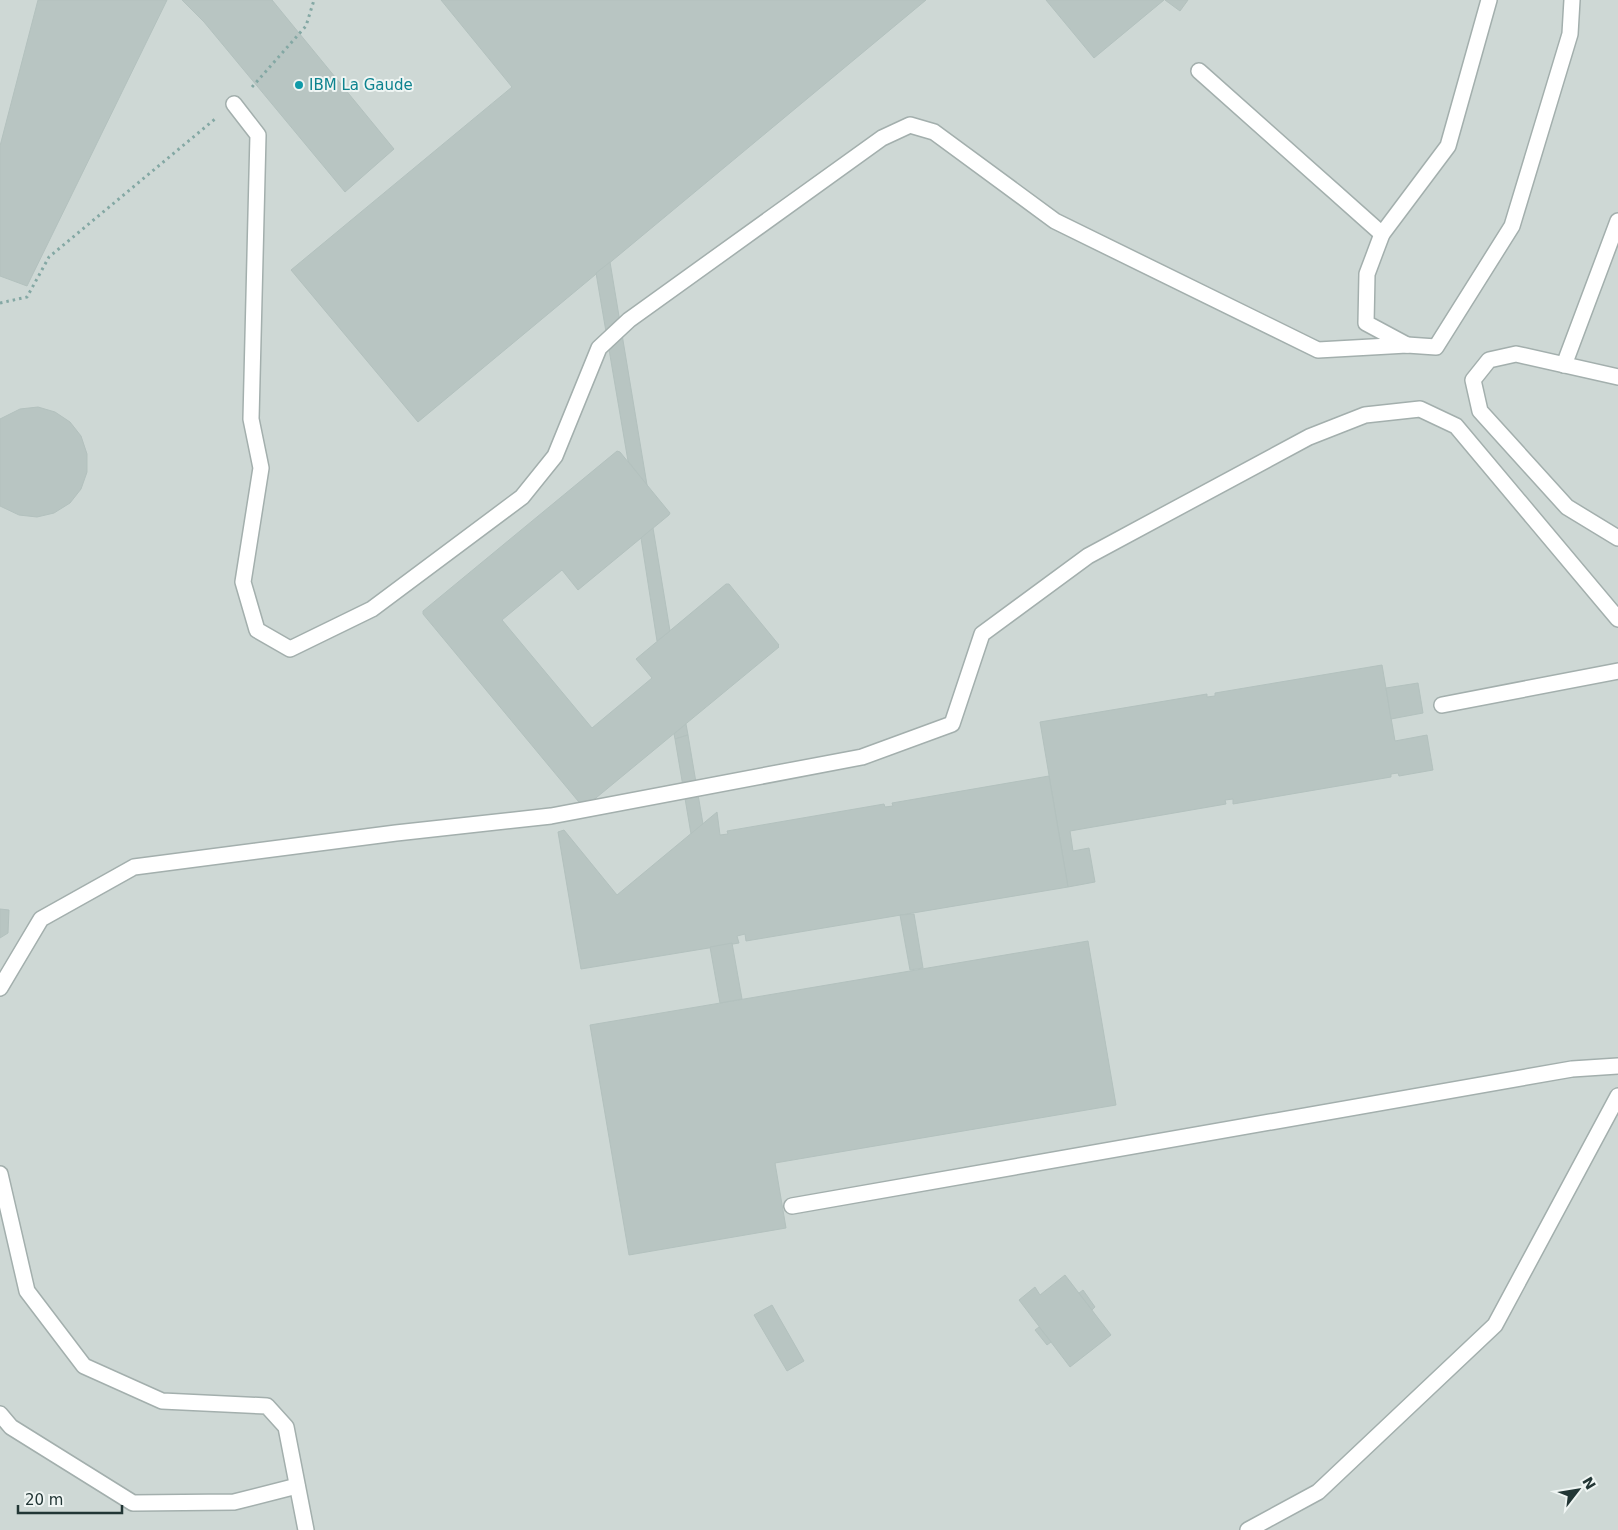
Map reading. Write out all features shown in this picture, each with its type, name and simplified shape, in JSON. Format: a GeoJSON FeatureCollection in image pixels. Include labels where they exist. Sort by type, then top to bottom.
{"type":"FeatureCollection","features":[{"type":"Feature","properties":{"kind":"lane"},"geometry":{"type":"LineString","coordinates":[[1407,345],[1366,323],[1367,274],[1382,234],[1448,146],[1489,0]]}},
{"type":"Feature","properties":{"kind":"lane"},"geometry":{"type":"LineString","coordinates":[[234,104],[258,135],[251,419],[261,468],[243,582],[257,630],[290,649],[372,609],[522,497],[555,456],[599,348],[629,320],[882,138],[910,125],[934,132],[1055,221],[1318,350],[1407,345],[1436,347],[1512,226],[1570,34],[1572,0]]}},
{"type":"Feature","properties":{"kind":"lane"},"geometry":{"type":"LineString","coordinates":[[1199,71],[1382,234]]}},
{"type":"Feature","properties":{"kind":"lane"},"geometry":{"type":"LineString","coordinates":[[1564,365],[1618,220]]}},
{"type":"Feature","properties":{"kind":"lane"},"geometry":{"type":"LineString","coordinates":[[1618,376],[1516,354],[1489,360],[1473,380],[1480,411],[1567,507],[1618,538]]}},
{"type":"Feature","properties":{"kind":"lane"},"geometry":{"type":"LineString","coordinates":[[0,988],[41,919],[134,867],[396,833],[551,816],[862,757],[952,724],[982,634],[1088,556],[1309,437],[1365,415],[1420,410],[1456,426],[1618,619]]}},
{"type":"Feature","properties":{"kind":"lane"},"geometry":{"type":"LineString","coordinates":[[1442,705],[1618,672]]}},
{"type":"Feature","properties":{"kind":"lane"},"geometry":{"type":"LineString","coordinates":[[792,1206],[1572,1069],[1618,1066]]}},
{"type":"Feature","properties":{"kind":"lane"},"geometry":{"type":"LineString","coordinates":[[1248,1530],[1318,1492],[1495,1325],[1618,1096]]}},
{"type":"Feature","properties":{"kind":"lane"},"geometry":{"type":"LineString","coordinates":[[0,1174],[27,1291],[84,1366],[162,1401],[267,1406],[286,1427],[306,1530]]}},
{"type":"Feature","properties":{"kind":"lane"},"geometry":{"type":"LineString","coordinates":[[0,1414],[10,1427],[133,1503],[234,1502],[297,1486]]}},
{"type":"Feature","properties":{"kind":"path"},"geometry":{"type":"LineString","coordinates":[[0,303],[27,297],[49,257],[246,94],[306,26],[314,0]]}},
{"type":"Feature","properties":{"kind":"shaded area","name":"IBM La Gaude"},"geometry":{"type":"Polygon","coordinates":[[[0,0],[1618,0],[1618,1530],[0,1530],[0,0]]]}},
{"type":"Feature","properties":{"kind":"building"},"geometry":{"type":"Polygon","coordinates":[[[38,0],[167,0],[27,286],[0,276],[0,146],[38,0]]]}},
{"type":"Feature","properties":{"kind":"building","name":"IBM La Gaude"},"geometry":{"type":"Polygon","coordinates":[[[182,0],[272,0],[394,149],[345,192],[204,22],[182,0]]]}},
{"type":"Feature","properties":{"kind":"building"},"geometry":{"type":"Polygon","coordinates":[[[441,0],[926,0],[418,422],[291,270],[512,87],[441,0]]]}},
{"type":"Feature","properties":{"kind":"building"},"geometry":{"type":"Polygon","coordinates":[[[1046,0],[1164,0],[1094,58],[1046,0]]]}},
{"type":"Feature","properties":{"kind":"building"},"geometry":{"type":"Polygon","coordinates":[[[1165,0],[1188,0],[1180,11],[1165,0]]]}},
{"type":"Feature","properties":{"kind":"building"},"geometry":{"type":"Polygon","coordinates":[[[610,262],[647,485],[628,461],[596,273],[610,262]]]}},
{"type":"Feature","properties":{"kind":"building"},"geometry":{"type":"Polygon","coordinates":[[[38,407],[55,412],[70,422],[81,436],[87,454],[87,472],[81,489],[70,503],[54,513],[37,517],[19,515],[0,506],[0,419],[20,409],[38,407]]]}},
{"type":"Feature","properties":{"kind":"building"},"geometry":{"type":"Polygon","coordinates":[[[617,451],[620,452],[670,513],[669,515],[578,590],[562,570],[502,620],[592,728],[652,678],[636,659],[726,584],[729,584],[779,647],[583,807],[423,614],[423,611],[617,451]]]}},
{"type":"Feature","properties":{"kind":"building"},"geometry":{"type":"Polygon","coordinates":[[[653,528],[670,631],[657,641],[641,538],[653,528]]]}},
{"type":"Feature","properties":{"kind":"building"},"geometry":{"type":"Polygon","coordinates":[[[1382,665],[1395,741],[1427,735],[1433,770],[1399,776],[1398,773],[1391,774],[1391,777],[1233,804],[1233,799],[1225,800],[1226,804],[1070,831],[1073,851],[1089,848],[1095,882],[1068,887],[1040,722],[1207,694],[1207,697],[1215,696],[1215,693],[1382,665]]]}},
{"type":"Feature","properties":{"kind":"building"},"geometry":{"type":"Polygon","coordinates":[[[1418,683],[1423,713],[1391,719],[1386,688],[1418,683]]]}},
{"type":"Feature","properties":{"kind":"building"},"geometry":{"type":"Polygon","coordinates":[[[686,724],[688,735],[675,739],[674,734],[686,724]]]}},
{"type":"Feature","properties":{"kind":"building"},"geometry":{"type":"Polygon","coordinates":[[[688,735],[703,824],[691,834],[675,739],[688,735]]]}},
{"type":"Feature","properties":{"kind":"building"},"geometry":{"type":"Polygon","coordinates":[[[1049,776],[1068,887],[746,941],[745,934],[737,936],[739,943],[581,969],[558,832],[564,830],[617,895],[717,812],[720,835],[728,834],[727,831],[884,804],[885,807],[893,806],[892,803],[1049,776]]]}},
{"type":"Feature","properties":{"kind":"building"},"geometry":{"type":"Polygon","coordinates":[[[0,909],[9,910],[8,933],[0,938],[0,909]]]}},
{"type":"Feature","properties":{"kind":"building"},"geometry":{"type":"Polygon","coordinates":[[[914,914],[923,968],[910,970],[900,915],[914,914]]]}},
{"type":"Feature","properties":{"kind":"building"},"geometry":{"type":"Polygon","coordinates":[[[1088,941],[1116,1105],[775,1163],[786,1228],[629,1255],[590,1025],[1088,941]]]}},
{"type":"Feature","properties":{"kind":"building"},"geometry":{"type":"Polygon","coordinates":[[[732,943],[742,999],[720,1003],[710,947],[732,943]]]}},
{"type":"Feature","properties":{"kind":"building"},"geometry":{"type":"Polygon","coordinates":[[[1065,1275],[1111,1335],[1070,1367],[1019,1300],[1035,1287],[1040,1295],[1065,1275]]]}},
{"type":"Feature","properties":{"kind":"building"},"geometry":{"type":"Polygon","coordinates":[[[1083,1290],[1095,1307],[1092,1310],[1079,1293],[1083,1290]]]}},
{"type":"Feature","properties":{"kind":"building"},"geometry":{"type":"Polygon","coordinates":[[[772,1305],[804,1361],[787,1371],[754,1315],[772,1305]]]}},
{"type":"Feature","properties":{"kind":"building"},"geometry":{"type":"Polygon","coordinates":[[[1039,1327],[1051,1342],[1047,1345],[1035,1330],[1039,1327]]]}},
{"type":"Feature","properties":{"kind":"place","name":"IBM La Gaude"},"geometry":{"type":"Point","coordinates":[299,85]}}]}
